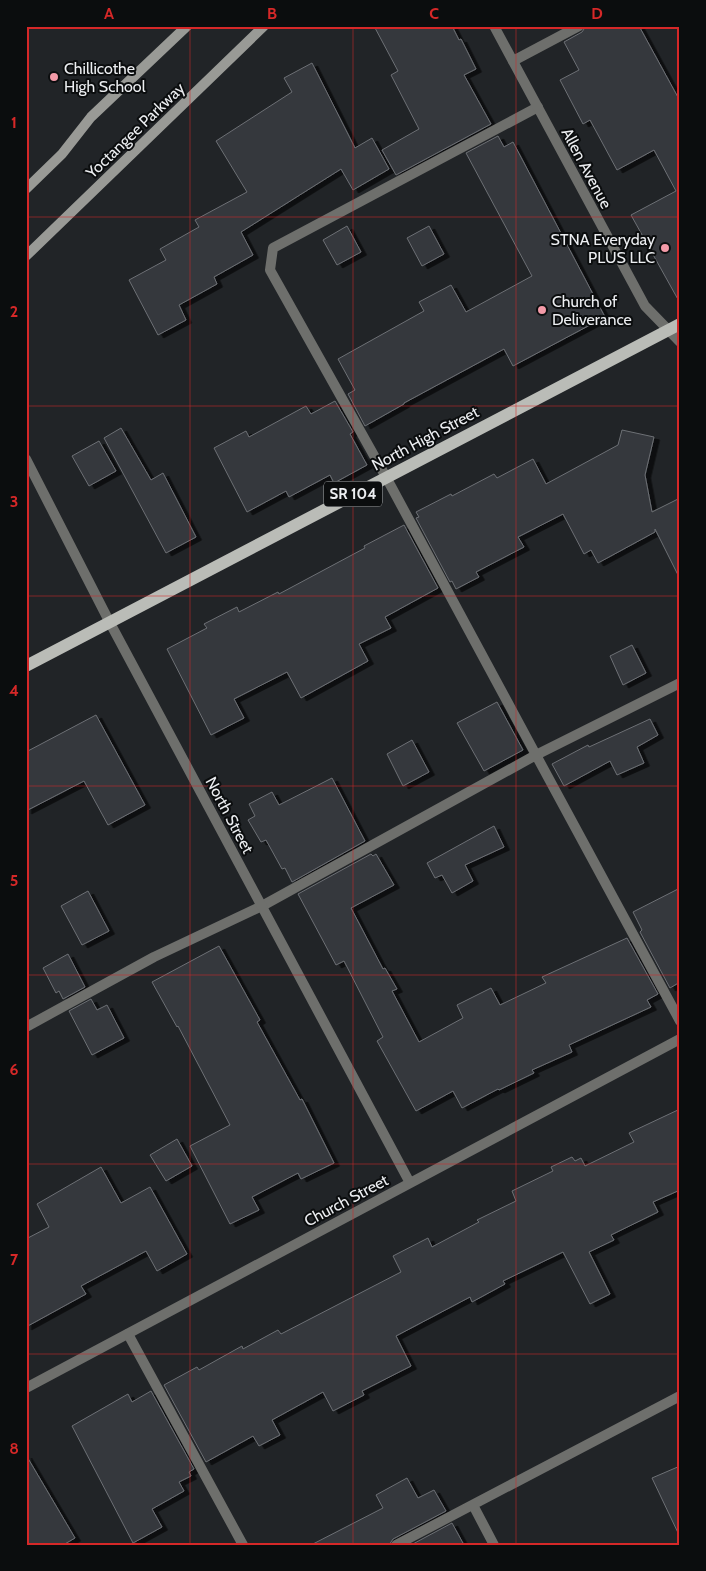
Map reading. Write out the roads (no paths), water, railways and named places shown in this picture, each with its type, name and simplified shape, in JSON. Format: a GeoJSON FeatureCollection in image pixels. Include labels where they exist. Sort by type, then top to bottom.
{"type":"FeatureCollection","features":[{"type":"Feature","properties":{"kind":"main road","name":"North High Street"},"geometry":{"type":"LineString","coordinates":[[26,666],[680,324]]}},
{"type":"Feature","properties":{"kind":"street","name":"Yoctangee Parkway"},"geometry":{"type":"LineString","coordinates":[[26,189],[62,154],[91,117],[187,26]]}},
{"type":"Feature","properties":{"kind":"street","name":"Yoctangee Parkway"},"geometry":{"type":"LineString","coordinates":[[26,256],[264,26]]}},
{"type":"Feature","properties":{"kind":"street","name":"Allen Avenue"},"geometry":{"type":"LineString","coordinates":[[494,26],[645,306],[680,342]]}},
{"type":"Feature","properties":{"kind":"street"},"geometry":{"type":"LineString","coordinates":[[513,61],[579,26]]}},
{"type":"Feature","properties":{"kind":"street"},"geometry":{"type":"LineString","coordinates":[[538,107],[273,248],[270,270],[386,477],[680,1021]]}},
{"type":"Feature","properties":{"kind":"street","name":"North Street"},"geometry":{"type":"LineString","coordinates":[[26,459],[109,622],[410,1183]]}},
{"type":"Feature","properties":{"kind":"street"},"geometry":{"type":"LineString","coordinates":[[26,1027],[154,956],[262,906],[536,755],[680,683]]}},
{"type":"Feature","properties":{"kind":"street","name":"Church Street"},"geometry":{"type":"LineString","coordinates":[[26,1388],[680,1038]]}},
{"type":"Feature","properties":{"kind":"street"},"geometry":{"type":"LineString","coordinates":[[128,1334],[243,1545]]}},
{"type":"Feature","properties":{"kind":"street"},"geometry":{"type":"LineString","coordinates":[[396,1545],[680,1396]]}},
{"type":"Feature","properties":{"kind":"street"},"geometry":{"type":"LineString","coordinates":[[473,1505],[494,1545]]}},
{"type":"Feature","properties":{"kind":"place","name":"Chillicothe High School"},"geometry":{"type":"Point","coordinates":[54,77]}},
{"type":"Feature","properties":{"kind":"place","name":"STNA Everyday PLUS LLC"},"geometry":{"type":"Point","coordinates":[665,248]}},
{"type":"Feature","properties":{"kind":"place","name":"Church of Deliverance"},"geometry":{"type":"Point","coordinates":[542,310]}}]}
